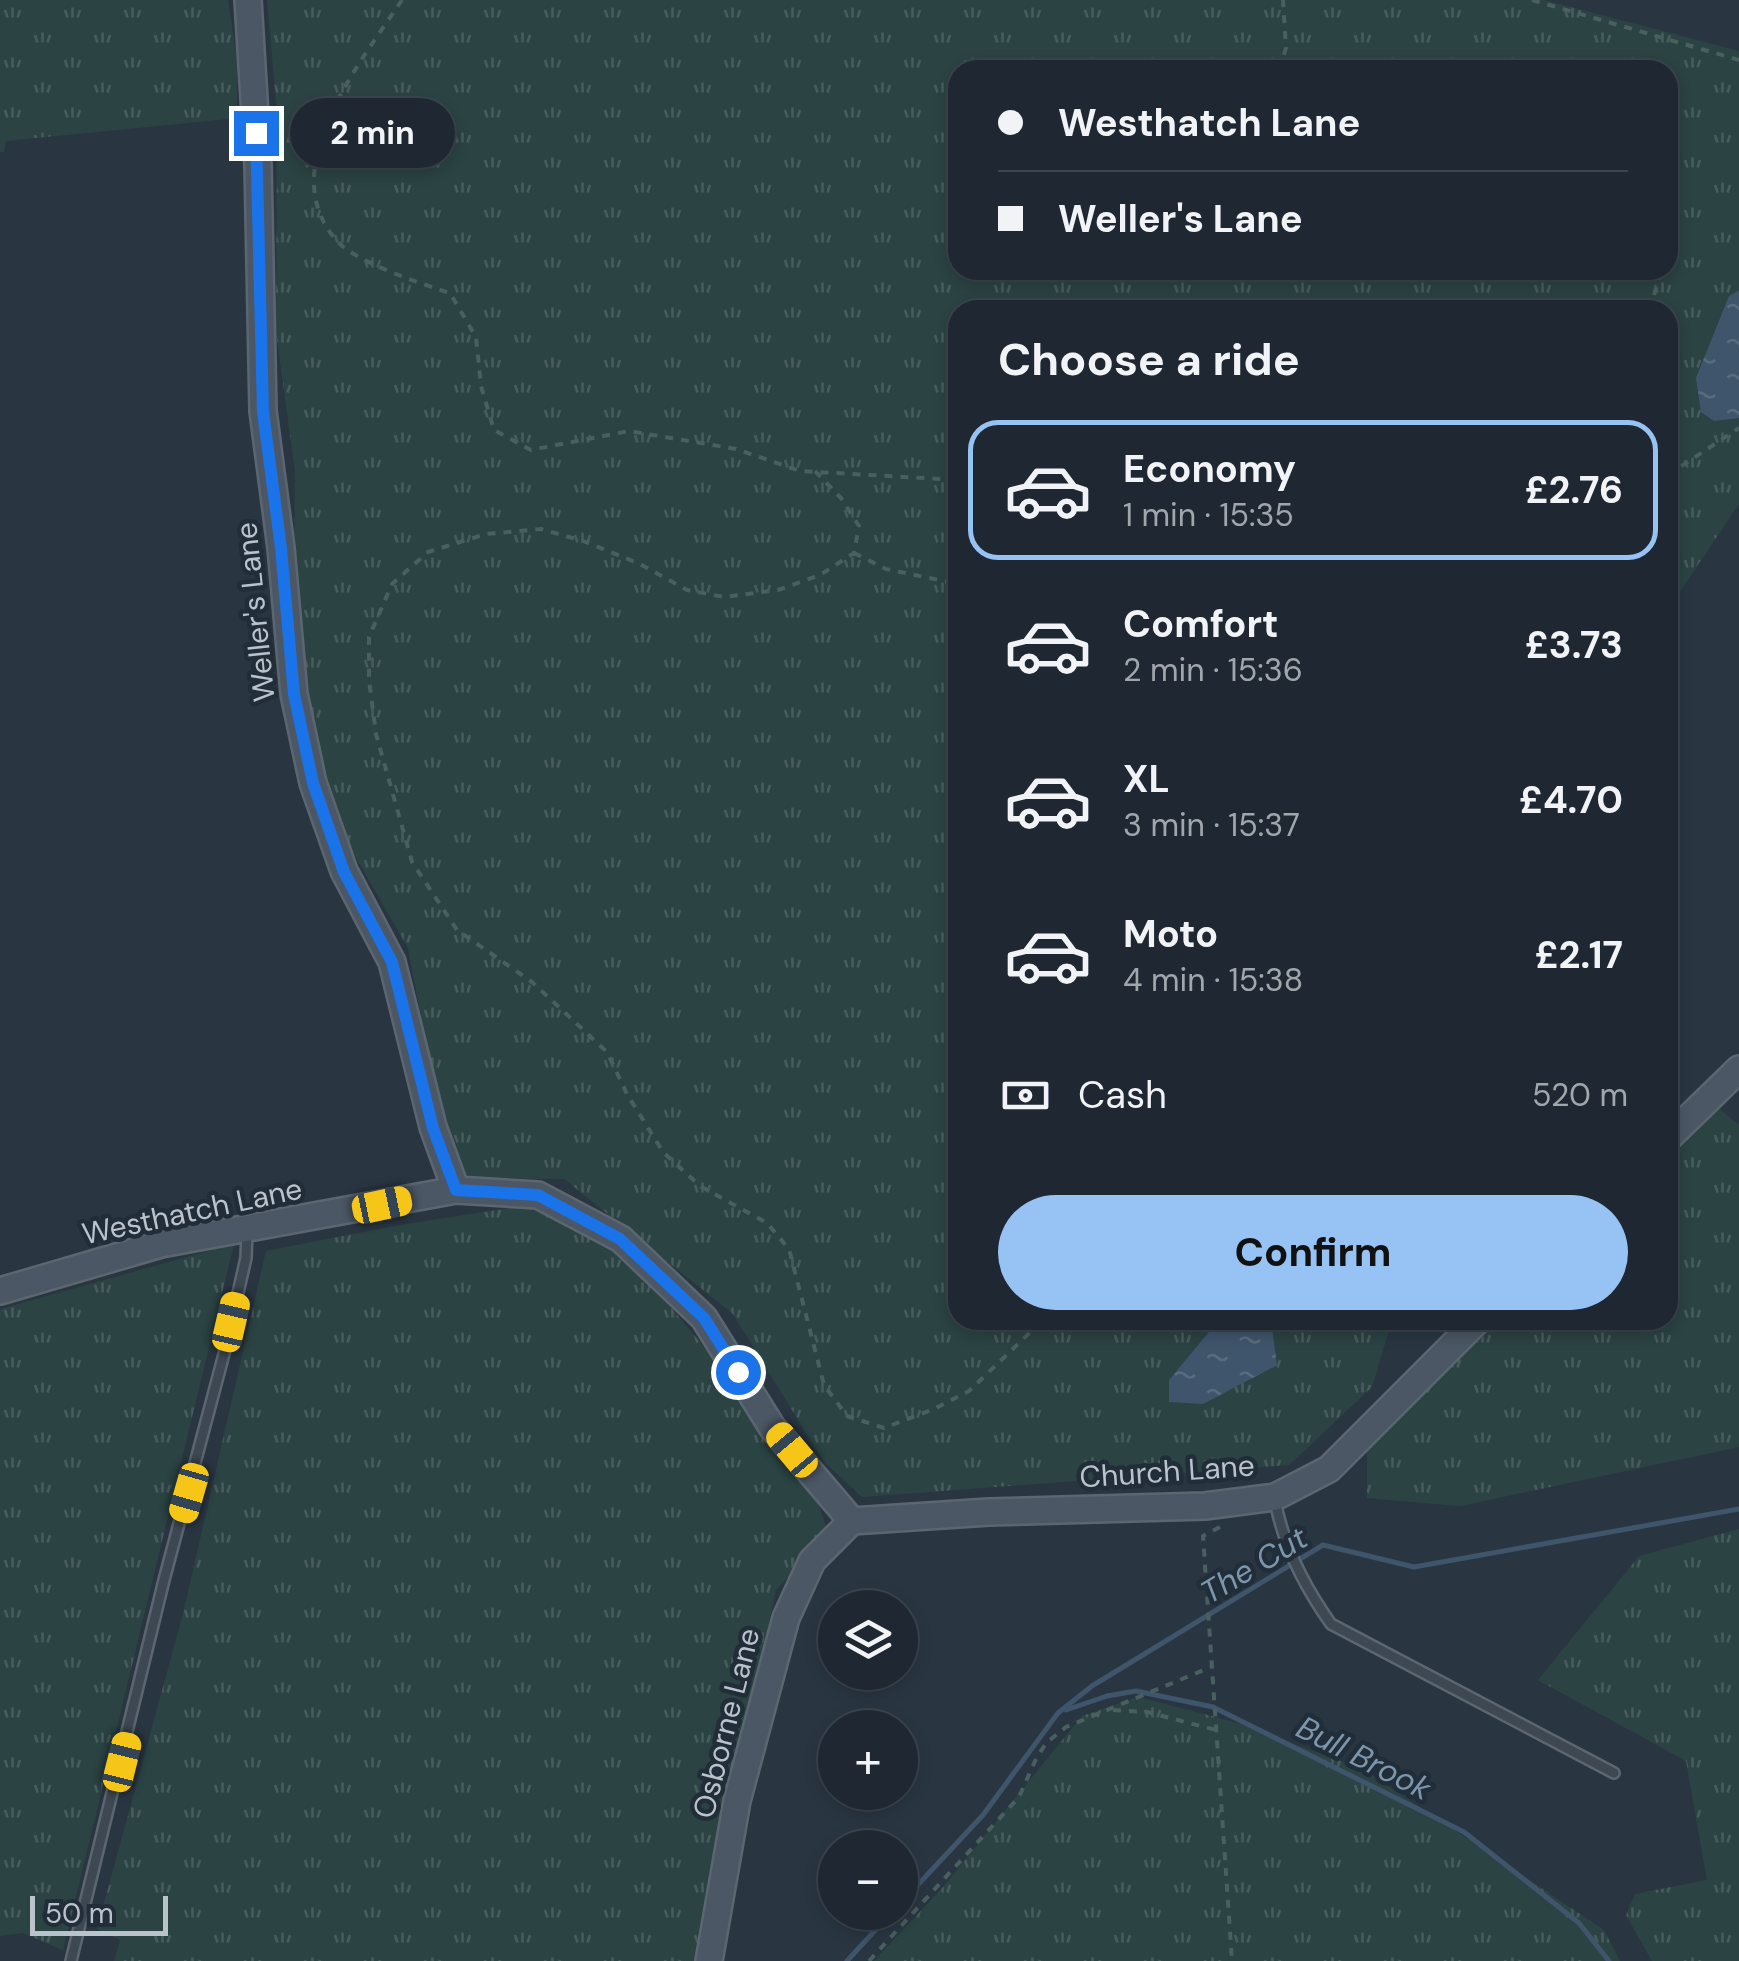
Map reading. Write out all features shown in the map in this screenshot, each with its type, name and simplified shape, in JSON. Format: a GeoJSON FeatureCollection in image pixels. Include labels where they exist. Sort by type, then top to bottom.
{"type":"FeatureCollection","features":[{"type":"Feature","properties":{"kind":"street","name":"Weller's Lane"},"geometry":{"type":"LineString","coordinates":[[248,0],[258,165],[263,412],[281,548],[294,694],[313,783],[344,872],[392,962],[433,1128],[456,1190]]}},
{"type":"Feature","properties":{"kind":"street"},"geometry":{"type":"LineString","coordinates":[[1678,1128],[1739,1069]]}},
{"type":"Feature","properties":{"kind":"street","name":"Westhatch Lane"},"geometry":{"type":"LineString","coordinates":[[0,1291],[161,1244],[456,1190],[538,1195],[620,1239],[704,1318],[772,1426],[852,1521]]}},
{"type":"Feature","properties":{"kind":"street","name":"Church Lane"},"geometry":{"type":"LineString","coordinates":[[852,1521],[1246,1502],[1275,1497],[1329,1469],[1468,1330]]}},
{"type":"Feature","properties":{"kind":"street","name":"Osborne Lane"},"geometry":{"type":"LineString","coordinates":[[710,1961],[738,1800],[786,1618],[812,1561],[852,1521]]}},
{"type":"Feature","properties":{"kind":"lane"},"geometry":{"type":"LineString","coordinates":[[72,1961],[164,1580],[224,1354],[246,1258],[247,1230]]}},
{"type":"Feature","properties":{"kind":"lane"},"geometry":{"type":"LineString","coordinates":[[1275,1497],[1284,1536],[1310,1595],[1331,1624],[1614,1772]]}},
{"type":"Feature","properties":{"kind":"path"},"geometry":{"type":"LineString","coordinates":[[402,0],[332,106],[318,146],[314,205],[339,244],[397,275],[450,293],[476,336],[480,386],[494,430],[531,450],[629,431],[736,449],[800,471],[948,479]]}},
{"type":"Feature","properties":{"kind":"path"},"geometry":{"type":"LineString","coordinates":[[1282,60],[1286,48],[1283,0]]}},
{"type":"Feature","properties":{"kind":"path"},"geometry":{"type":"LineString","coordinates":[[1532,0],[1739,60]]}},
{"type":"Feature","properties":{"kind":"path"},"geometry":{"type":"LineString","coordinates":[[1678,469],[1739,428]]}},
{"type":"Feature","properties":{"kind":"path"},"geometry":{"type":"LineString","coordinates":[[815,471],[841,498],[859,526],[854,553],[820,574],[778,590],[724,597],[687,590],[640,564],[541,529],[486,534],[428,552],[392,584],[369,636],[369,680],[376,734],[412,862],[456,930],[532,982],[607,1052],[627,1094],[663,1152],[700,1186],[767,1223],[789,1249],[824,1385],[847,1416],[884,1428],[934,1409],[969,1391],[1033,1330]]}},
{"type":"Feature","properties":{"kind":"path"},"geometry":{"type":"LineString","coordinates":[[854,553],[886,569],[948,582]]}},
{"type":"Feature","properties":{"kind":"path"},"geometry":{"type":"LineString","coordinates":[[1232,1961],[1203,1536],[1248,1512],[1246,1502]]}},
{"type":"Feature","properties":{"kind":"path"},"geometry":{"type":"LineString","coordinates":[[869,1961],[1019,1797],[1034,1760],[1046,1744],[1066,1727],[1212,1666]]}},
{"type":"Feature","properties":{"kind":"path"},"geometry":{"type":"LineString","coordinates":[[1108,1710],[1147,1712],[1217,1730]]}},
{"type":"Feature","properties":{"kind":"green space"},"geometry":{"type":"Polygon","coordinates":[[[0,0],[228,0],[237,59],[237,118],[6,141],[4,152],[0,152],[0,0]]]}},
{"type":"Feature","properties":{"kind":"green space"},"geometry":{"type":"Polygon","coordinates":[[[267,0],[1544,0],[1739,51],[1739,504],[1678,594],[1678,300],[948,300],[948,1330],[1389,1330],[1372,1387],[1289,1465],[862,1497],[824,1462],[733,1314],[564,1179],[470,1178],[449,1164],[408,948],[335,821],[313,730],[294,564],[295,472],[276,331],[277,113],[267,0]]]}},
{"type":"Feature","properties":{"kind":"green space"},"geometry":{"type":"Polygon","coordinates":[[[1718,1108],[1739,1125],[1739,1447],[1460,1506],[1367,1498],[1367,1449],[1490,1330],[1678,1330],[1678,1147],[1718,1108]]]}},
{"type":"Feature","properties":{"kind":"green space"},"geometry":{"type":"Polygon","coordinates":[[[536,1204],[635,1265],[722,1368],[814,1492],[829,1535],[776,1590],[697,1961],[114,1961],[120,1940],[97,1929],[183,1614],[266,1251],[536,1204]]]}},
{"type":"Feature","properties":{"kind":"green space"},"geometry":{"type":"Polygon","coordinates":[[[234,1244],[63,1950],[23,1933],[0,1936],[0,1309],[234,1244]]]}},
{"type":"Feature","properties":{"kind":"green space"},"geometry":{"type":"Polygon","coordinates":[[[1739,1529],[1739,1961],[1652,1961],[1626,1915],[1635,1894],[1707,1880],[1686,1761],[1538,1680],[1639,1556],[1739,1529]]]}},
{"type":"Feature","properties":{"kind":"green space"},"geometry":{"type":"Polygon","coordinates":[[[1138,1697],[1231,1721],[1363,1769],[1604,1930],[1620,1961],[874,1961],[903,1930],[918,1930],[918,1914],[1082,1716],[1138,1697]]]}},
{"type":"Feature","properties":{"kind":"water"},"geometry":{"type":"Polygon","coordinates":[[[1739,290],[1739,418],[1714,421],[1701,412],[1696,378],[1729,296],[1739,290]]]}},
{"type":"Feature","properties":{"kind":"water"},"geometry":{"type":"Polygon","coordinates":[[[1211,1330],[1272,1330],[1277,1365],[1203,1404],[1169,1402],[1169,1380],[1211,1330]]]}},
{"type":"Feature","properties":{"kind":"waterway","name":"The Cut"},"geometry":{"type":"LineString","coordinates":[[918,1885],[983,1815],[1058,1713],[1092,1686],[1323,1545],[1414,1567],[1739,1509]]}},
{"type":"Feature","properties":{"kind":"waterway","name":"Bull Brook"},"geometry":{"type":"LineString","coordinates":[[1066,1710],[1136,1691],[1213,1707],[1464,1832],[1579,1923],[1609,1961]]}},
{"type":"Feature","properties":{"kind":"waterway","name":"The Cut"},"geometry":{"type":"LineString","coordinates":[[847,1961],[875,1930]]}},
{"type":"Feature","properties":{"kind":"route"},"geometry":{"type":"LineString","coordinates":[[256,133],[263,412],[281,548],[294,694],[313,783],[344,872],[392,962],[433,1128],[456,1190],[538,1195],[620,1239],[704,1318],[738,1372]]}}]}
